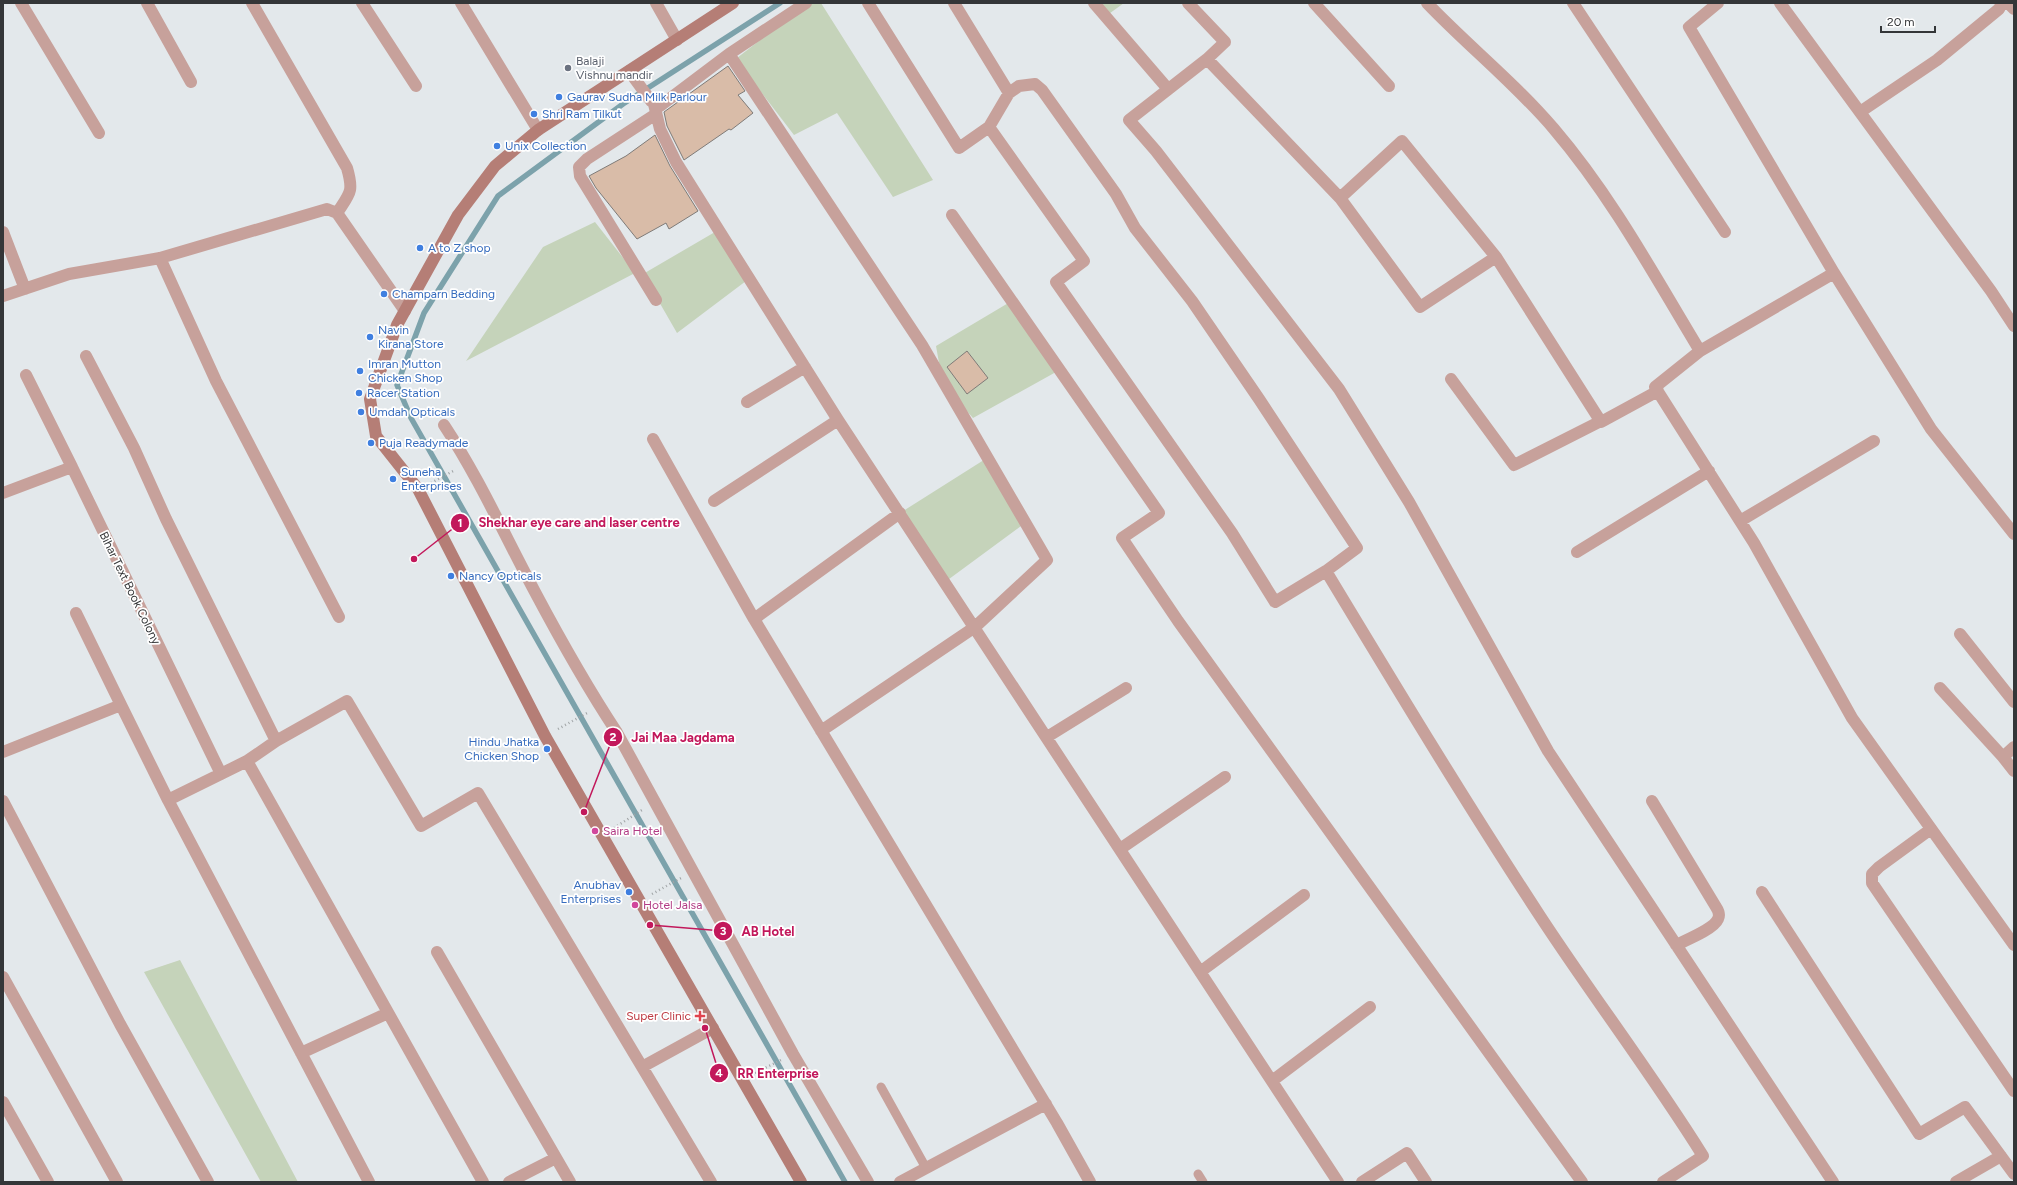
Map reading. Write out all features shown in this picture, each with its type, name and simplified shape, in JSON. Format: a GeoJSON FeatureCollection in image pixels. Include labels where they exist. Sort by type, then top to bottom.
{"type":"FeatureCollection","features":[{"type":"Feature","properties":{"kind":"street"},"geometry":{"type":"LineString","coordinates":[[21,3],[99,132]]}},
{"type":"Feature","properties":{"kind":"street"},"geometry":{"type":"LineString","coordinates":[[147,3],[191,82]]}},
{"type":"Feature","properties":{"kind":"street"},"geometry":{"type":"LineString","coordinates":[[252,3],[347,168],[352,185],[348,196],[337,213]]}},
{"type":"Feature","properties":{"kind":"street"},"geometry":{"type":"LineString","coordinates":[[362,3],[416,86]]}},
{"type":"Feature","properties":{"kind":"street"},"geometry":{"type":"LineString","coordinates":[[462,3],[538,130]]}},
{"type":"Feature","properties":{"kind":"street"},"geometry":{"type":"LineString","coordinates":[[656,3],[677,40]]}},
{"type":"Feature","properties":{"kind":"street"},"geometry":{"type":"LineString","coordinates":[[733,3],[538,130],[495,166],[458,215],[397,325],[370,399],[376,436],[418,490],[545,736],[801,1182]]}},
{"type":"Feature","properties":{"kind":"street"},"geometry":{"type":"LineString","coordinates":[[656,300],[580,176],[578,171],[579,167],[654,106],[660,106],[665,103],[729,54],[806,3]]}},
{"type":"Feature","properties":{"kind":"street"},"geometry":{"type":"LineString","coordinates":[[868,3],[959,148],[989,127],[1009,93],[1019,86],[1035,84],[1042,90],[1116,194],[1135,228],[1192,301],[1259,399],[1357,548],[1326,571],[1275,602],[1232,533],[1056,282],[1084,261],[989,127]]}},
{"type":"Feature","properties":{"kind":"street"},"geometry":{"type":"LineString","coordinates":[[954,3],[1009,93]]}},
{"type":"Feature","properties":{"kind":"street"},"geometry":{"type":"LineString","coordinates":[[1094,3],[1168,89]]}},
{"type":"Feature","properties":{"kind":"street"},"geometry":{"type":"LineString","coordinates":[[1188,3],[1225,42],[1207,59],[1129,120],[1156,151],[1339,389],[1409,502],[1548,752],[1833,1182]]}},
{"type":"Feature","properties":{"kind":"street"},"geometry":{"type":"LineString","coordinates":[[1314,3],[1389,86]]}},
{"type":"Feature","properties":{"kind":"street"},"geometry":{"type":"LineString","coordinates":[[1427,3],[1520,91],[1569,147],[1606,195],[1700,351]]}},
{"type":"Feature","properties":{"kind":"street"},"geometry":{"type":"LineString","coordinates":[[1574,3],[1725,232]]}},
{"type":"Feature","properties":{"kind":"street"},"geometry":{"type":"LineString","coordinates":[[1718,3],[1689,27],[1834,273],[1931,429],[2014,534]]}},
{"type":"Feature","properties":{"kind":"street"},"geometry":{"type":"LineString","coordinates":[[1780,3],[1991,291],[2014,326]]}},
{"type":"Feature","properties":{"kind":"street"},"geometry":{"type":"LineString","coordinates":[[1860,112],[1937,60],[1999,9],[2002,3]]}},
{"type":"Feature","properties":{"kind":"street"},"geometry":{"type":"LineString","coordinates":[[2008,3],[2014,9]]}},
{"type":"Feature","properties":{"kind":"street"},"geometry":{"type":"LineString","coordinates":[[729,54],[922,345],[1047,560],[975,627],[822,731]]}},
{"type":"Feature","properties":{"kind":"street"},"geometry":{"type":"LineString","coordinates":[[1207,59],[1340,198],[1420,307],[1496,257]]}},
{"type":"Feature","properties":{"kind":"street"},"geometry":{"type":"LineString","coordinates":[[628,71],[654,106],[660,129],[676,162],[838,420],[1338,1182]]}},
{"type":"Feature","properties":{"kind":"street"},"geometry":{"type":"LineString","coordinates":[[1340,198],[1402,141],[1496,257],[1601,421]]}},
{"type":"Feature","properties":{"kind":"street"},"geometry":{"type":"LineString","coordinates":[[3,296],[70,274],[160,258],[326,209],[337,213],[405,311]]}},
{"type":"Feature","properties":{"kind":"street"},"geometry":{"type":"LineString","coordinates":[[952,215],[1159,513],[1122,538],[1183,627],[1582,1182]]}},
{"type":"Feature","properties":{"kind":"street"},"geometry":{"type":"LineString","coordinates":[[3,232],[25,289]]}},
{"type":"Feature","properties":{"kind":"street"},"geometry":{"type":"LineString","coordinates":[[160,258],[216,381],[339,617]]}},
{"type":"Feature","properties":{"kind":"street"},"geometry":{"type":"LineString","coordinates":[[1834,273],[1700,351],[1655,388],[1740,521],[1852,718],[2014,945]]}},
{"type":"Feature","properties":{"kind":"street"},"geometry":{"type":"LineString","coordinates":[[86,356],[134,448],[166,519],[276,741]]}},
{"type":"Feature","properties":{"kind":"street"},"geometry":{"type":"LineString","coordinates":[[747,402],[805,367]]}},
{"type":"Feature","properties":{"kind":"street","name":"Bihar Text Book Colony"},"geometry":{"type":"LineString","coordinates":[[26,375],[221,774]]}},
{"type":"Feature","properties":{"kind":"street"},"geometry":{"type":"LineString","coordinates":[[1451,379],[1514,465],[1658,391]]}},
{"type":"Feature","properties":{"kind":"street"},"geometry":{"type":"LineString","coordinates":[[714,500],[838,420]]}},
{"type":"Feature","properties":{"kind":"street"},"geometry":{"type":"LineString","coordinates":[[444,424],[469,462],[536,593],[600,706],[616,731],[793,1054],[868,1182]]}},
{"type":"Feature","properties":{"kind":"street"},"geometry":{"type":"LineString","coordinates":[[653,439],[754,619],[1046,1104],[1090,1182]]}},
{"type":"Feature","properties":{"kind":"street"},"geometry":{"type":"LineString","coordinates":[[1740,521],[1874,441]]}},
{"type":"Feature","properties":{"kind":"street"},"geometry":{"type":"LineString","coordinates":[[3,493],[72,467]]}},
{"type":"Feature","properties":{"kind":"street"},"geometry":{"type":"LineString","coordinates":[[1577,552],[1708,472]]}},
{"type":"Feature","properties":{"kind":"street"},"geometry":{"type":"LineString","coordinates":[[754,619],[900,513]]}},
{"type":"Feature","properties":{"kind":"street"},"geometry":{"type":"LineString","coordinates":[[1326,571],[1405,702],[1540,916],[1674,1109],[1703,1156],[1663,1182]]}},
{"type":"Feature","properties":{"kind":"street"},"geometry":{"type":"LineString","coordinates":[[76,613],[168,800],[368,1182]]}},
{"type":"Feature","properties":{"kind":"street"},"geometry":{"type":"LineString","coordinates":[[1960,634],[2014,702]]}},
{"type":"Feature","properties":{"kind":"street"},"geometry":{"type":"LineString","coordinates":[[1047,737],[1126,688]]}},
{"type":"Feature","properties":{"kind":"street"},"geometry":{"type":"LineString","coordinates":[[1940,688],[2004,757],[2014,771]]}},
{"type":"Feature","properties":{"kind":"street"},"geometry":{"type":"LineString","coordinates":[[168,800],[247,761],[276,741],[347,700],[421,826],[478,793],[711,1182]]}},
{"type":"Feature","properties":{"kind":"street"},"geometry":{"type":"LineString","coordinates":[[3,752],[121,705]]}},
{"type":"Feature","properties":{"kind":"street"},"geometry":{"type":"LineString","coordinates":[[2004,757],[2014,748]]}},
{"type":"Feature","properties":{"kind":"street"},"geometry":{"type":"LineString","coordinates":[[247,761],[483,1182]]}},
{"type":"Feature","properties":{"kind":"street"},"geometry":{"type":"LineString","coordinates":[[1120,849],[1225,777]]}},
{"type":"Feature","properties":{"kind":"street"},"geometry":{"type":"LineString","coordinates":[[3,801],[120,1024],[208,1182]]}},
{"type":"Feature","properties":{"kind":"street"},"geometry":{"type":"LineString","coordinates":[[1652,801],[1716,907],[1719,916],[1711,926],[1676,945]]}},
{"type":"Feature","properties":{"kind":"street"},"geometry":{"type":"LineString","coordinates":[[1931,829],[1879,866],[1872,874],[1872,883],[2014,1091]]}},
{"type":"Feature","properties":{"kind":"street"},"geometry":{"type":"LineString","coordinates":[[1762,892],[1919,1134],[1965,1106],[2014,1174]]}},
{"type":"Feature","properties":{"kind":"street"},"geometry":{"type":"LineString","coordinates":[[1200,972],[1304,895]]}},
{"type":"Feature","properties":{"kind":"street"},"geometry":{"type":"LineString","coordinates":[[437,952],[570,1182]]}},
{"type":"Feature","properties":{"kind":"street"},"geometry":{"type":"LineString","coordinates":[[3,977],[117,1182]]}},
{"type":"Feature","properties":{"kind":"street"},"geometry":{"type":"LineString","coordinates":[[1272,1081],[1370,1008]]}},
{"type":"Feature","properties":{"kind":"street"},"geometry":{"type":"LineString","coordinates":[[301,1052],[388,1013]]}},
{"type":"Feature","properties":{"kind":"street"},"geometry":{"type":"LineString","coordinates":[[642,1067],[713,1028]]}},
{"type":"Feature","properties":{"kind":"street"},"geometry":{"type":"LineString","coordinates":[[3,1102],[48,1182]]}},
{"type":"Feature","properties":{"kind":"street"},"geometry":{"type":"LineString","coordinates":[[900,1182],[1046,1104]]}},
{"type":"Feature","properties":{"kind":"street"},"geometry":{"type":"LineString","coordinates":[[1362,1182],[1407,1153],[1426,1182]]}},
{"type":"Feature","properties":{"kind":"street"},"geometry":{"type":"LineString","coordinates":[[1956,1182],[2001,1156]]}},
{"type":"Feature","properties":{"kind":"street"},"geometry":{"type":"LineString","coordinates":[[509,1182],[556,1158]]}},
{"type":"Feature","properties":{"kind":"lane"},"geometry":{"type":"LineString","coordinates":[[881,1087],[926,1168]]}},
{"type":"Feature","properties":{"kind":"path"},"geometry":{"type":"LineString","coordinates":[[432,482],[455,469]]}},
{"type":"Feature","properties":{"kind":"path"},"geometry":{"type":"LineString","coordinates":[[564,726],[584,715]]}},
{"type":"Feature","properties":{"kind":"path"},"geometry":{"type":"LineString","coordinates":[[625,822],[640,811]]}},
{"type":"Feature","properties":{"kind":"path"},"geometry":{"type":"LineString","coordinates":[[660,890],[681,878]]}},
{"type":"Feature","properties":{"kind":"path"},"geometry":{"type":"LineString","coordinates":[[761,1070],[781,1060]]}},
{"type":"Feature","properties":{"kind":"green space"},"geometry":{"type":"Polygon","coordinates":[[[808,3],[821,3],[933,180],[893,197],[837,113],[794,135],[758,88],[737,58],[808,3]]]}},
{"type":"Feature","properties":{"kind":"green space"},"geometry":{"type":"Polygon","coordinates":[[[1094,3],[1124,3],[1106,16],[1094,3]]]}},
{"type":"Feature","properties":{"kind":"green space"},"geometry":{"type":"Polygon","coordinates":[[[595,222],[635,273],[466,361],[543,247],[595,222]]]}},
{"type":"Feature","properties":{"kind":"green space"},"geometry":{"type":"Polygon","coordinates":[[[715,232],[746,281],[677,333],[643,274],[715,232]]]}},
{"type":"Feature","properties":{"kind":"green space"},"geometry":{"type":"Polygon","coordinates":[[[1010,302],[1056,372],[973,418],[957,400],[941,374],[936,346],[1010,302]]]}},
{"type":"Feature","properties":{"kind":"green space"},"geometry":{"type":"Polygon","coordinates":[[[987,458],[1025,523],[945,582],[900,513],[987,458]]]}},
{"type":"Feature","properties":{"kind":"green space"},"geometry":{"type":"Polygon","coordinates":[[[180,960],[298,1182],[261,1182],[144,972],[180,960]]]}},
{"type":"Feature","properties":{"kind":"building"},"geometry":{"type":"Polygon","coordinates":[[[728,66],[745,91],[738,95],[753,113],[731,130],[729,129],[684,160],[667,126],[664,112],[728,66]]]}},
{"type":"Feature","properties":{"kind":"building"},"geometry":{"type":"Polygon","coordinates":[[[655,135],[670,166],[698,211],[669,229],[666,223],[637,239],[596,188],[589,176],[626,156],[655,135]]]}},
{"type":"Feature","properties":{"kind":"building"},"geometry":{"type":"Polygon","coordinates":[[[967,351],[988,378],[967,394],[947,367],[967,351]]]}},
{"type":"Feature","properties":{"kind":"waterway"},"geometry":{"type":"LineString","coordinates":[[780,3],[623,104],[498,196],[424,313],[397,385],[411,418],[845,1182]]}},
{"type":"Feature","properties":{"kind":"place","name":"Balaji Vishnu mandir"},"geometry":{"type":"Point","coordinates":[568,68]}},
{"type":"Feature","properties":{"kind":"place","name":"Gaurav Sudha Milk Parlour"},"geometry":{"type":"Point","coordinates":[559,97]}},
{"type":"Feature","properties":{"kind":"place","name":"Shri Ram Tilkut"},"geometry":{"type":"Point","coordinates":[534,114]}},
{"type":"Feature","properties":{"kind":"place","name":"Unix Collection"},"geometry":{"type":"Point","coordinates":[497,146]}},
{"type":"Feature","properties":{"kind":"place","name":"A to Z shop"},"geometry":{"type":"Point","coordinates":[420,248]}},
{"type":"Feature","properties":{"kind":"place","name":"Champarn Bedding"},"geometry":{"type":"Point","coordinates":[384,294]}},
{"type":"Feature","properties":{"kind":"place","name":"Navin Kirana Store"},"geometry":{"type":"Point","coordinates":[370,337]}},
{"type":"Feature","properties":{"kind":"place","name":"Imran Mutton Chicken Shop"},"geometry":{"type":"Point","coordinates":[360,371]}},
{"type":"Feature","properties":{"kind":"place","name":"Racer Station"},"geometry":{"type":"Point","coordinates":[359,393]}},
{"type":"Feature","properties":{"kind":"place","name":"Umdah Opticals"},"geometry":{"type":"Point","coordinates":[361,412]}},
{"type":"Feature","properties":{"kind":"place","name":"Puja Readymade"},"geometry":{"type":"Point","coordinates":[371,443]}},
{"type":"Feature","properties":{"kind":"place","name":"Suneha Enterprises"},"geometry":{"type":"Point","coordinates":[393,479]}},
{"type":"Feature","properties":{"kind":"place","name":"Shekhar eye care and laser centre"},"geometry":{"type":"Point","coordinates":[414,559]}},
{"type":"Feature","properties":{"kind":"place","name":"Nancy Opticals"},"geometry":{"type":"Point","coordinates":[451,576]}},
{"type":"Feature","properties":{"kind":"place","name":"Hindu Jhatka Chicken Shop"},"geometry":{"type":"Point","coordinates":[547,749]}},
{"type":"Feature","properties":{"kind":"place","name":"Jai Maa Jagdama"},"geometry":{"type":"Point","coordinates":[584,812]}},
{"type":"Feature","properties":{"kind":"place","name":"Saira Hotel"},"geometry":{"type":"Point","coordinates":[595,831]}},
{"type":"Feature","properties":{"kind":"place","name":"Anubhav Enterprises"},"geometry":{"type":"Point","coordinates":[629,892]}},
{"type":"Feature","properties":{"kind":"place","name":"Hotel Jalsa"},"geometry":{"type":"Point","coordinates":[635,905]}},
{"type":"Feature","properties":{"kind":"place","name":"AB Hotel"},"geometry":{"type":"Point","coordinates":[650,925]}},
{"type":"Feature","properties":{"kind":"place","name":"Super Clinic"},"geometry":{"type":"Point","coordinates":[700,1016]}},
{"type":"Feature","properties":{"kind":"place","name":"RR Enterprise"},"geometry":{"type":"Point","coordinates":[705,1028]}}]}
